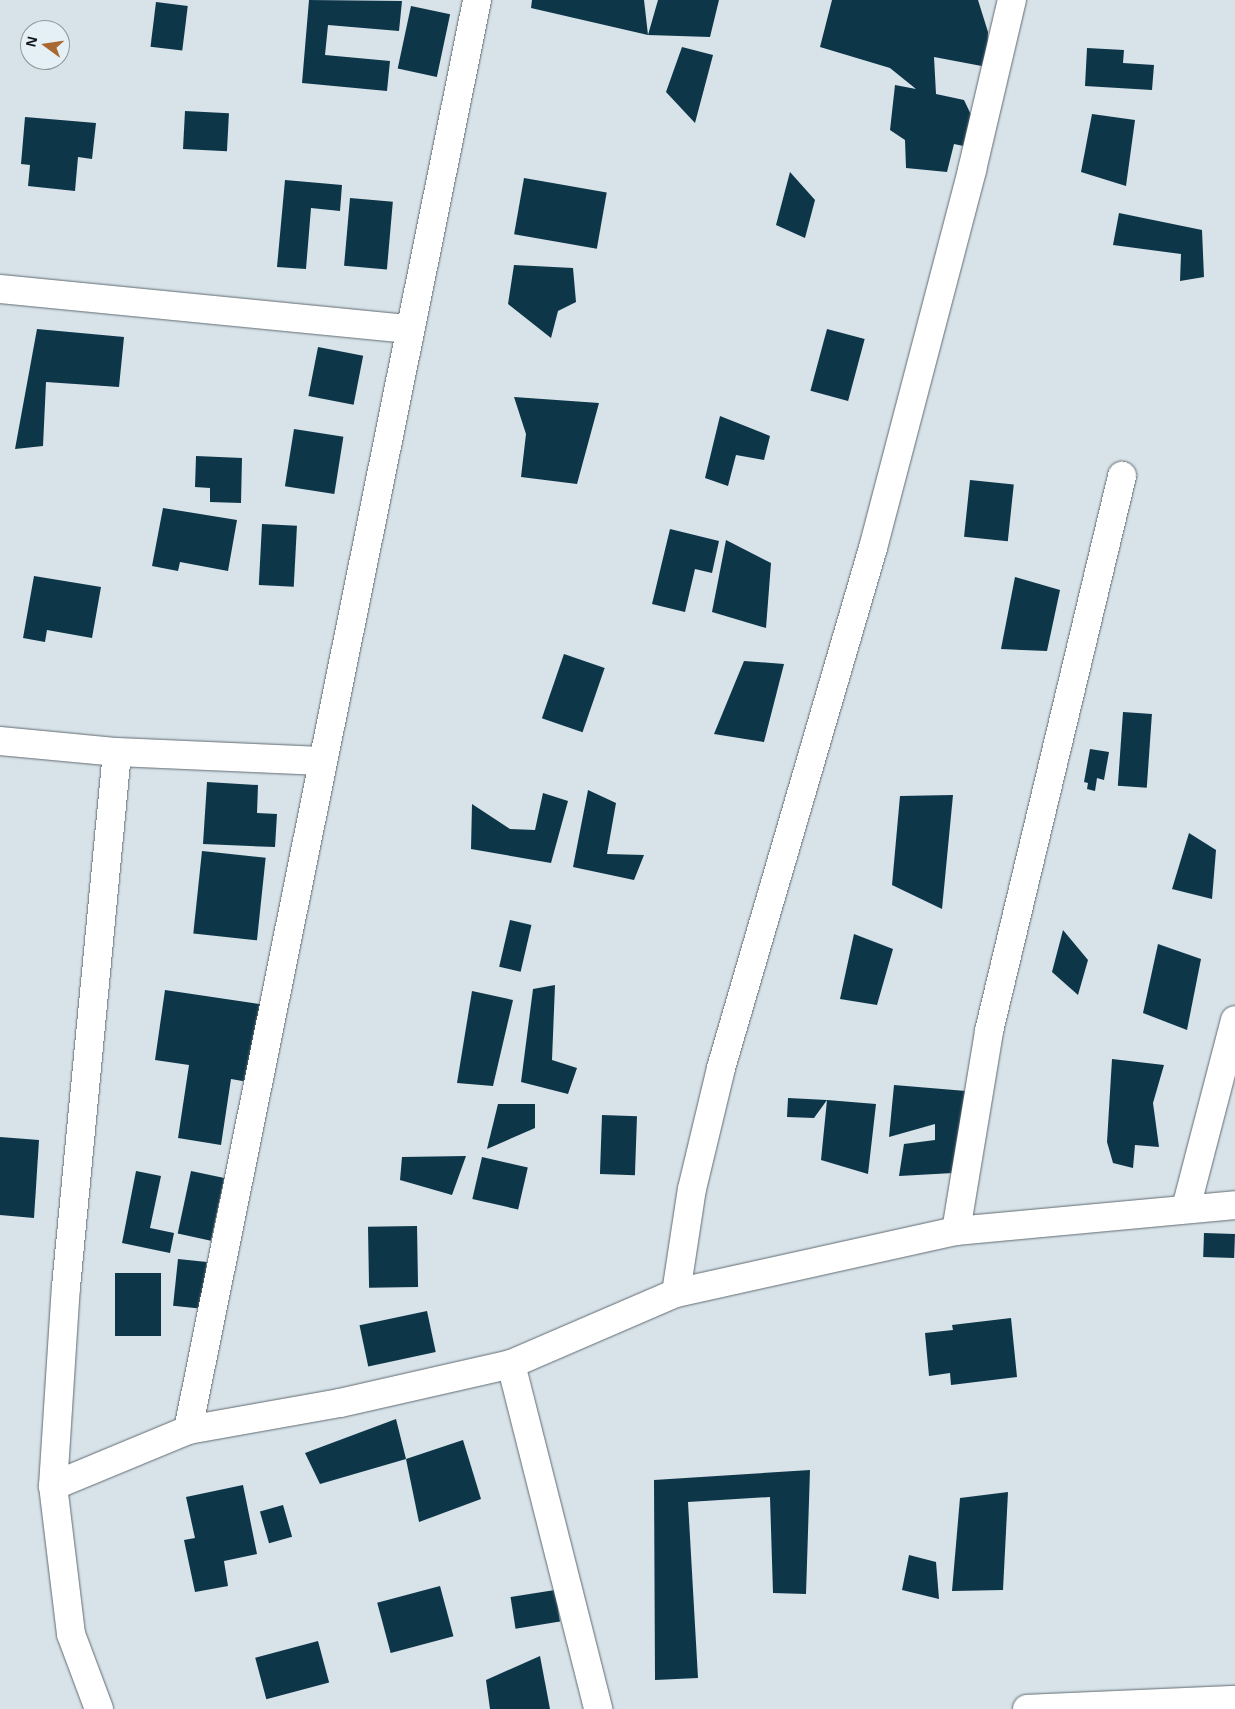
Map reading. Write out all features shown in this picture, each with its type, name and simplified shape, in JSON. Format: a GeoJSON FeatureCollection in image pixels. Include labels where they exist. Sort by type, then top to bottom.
{"type":"FeatureCollection","features":[{"type":"Feature","properties":{"kind":"street"},"geometry":{"type":"LineString","coordinates":[[188,1430],[408,330],[477,0]]}},
{"type":"Feature","properties":{"kind":"street"},"geometry":{"type":"LineString","coordinates":[[676,1293],[692,1189],[721,1068],[873,548],[972,170],[1012,0]]}},
{"type":"Feature","properties":{"kind":"street"},"geometry":{"type":"LineString","coordinates":[[0,289],[408,330]]}},
{"type":"Feature","properties":{"kind":"street"},"geometry":{"type":"LineString","coordinates":[[956,1231],[989,1031],[1122,476]]}},
{"type":"Feature","properties":{"kind":"street"},"geometry":{"type":"LineString","coordinates":[[0,741],[117,752],[322,761]]}},
{"type":"Feature","properties":{"kind":"street"},"geometry":{"type":"LineString","coordinates":[[99,1709],[70,1634],[53,1486],[66,1287],[117,752]]}},
{"type":"Feature","properties":{"kind":"street"},"geometry":{"type":"LineString","coordinates":[[1186,1208],[1235,1020]]}},
{"type":"Feature","properties":{"kind":"street"},"geometry":{"type":"LineString","coordinates":[[53,1486],[188,1430],[340,1402],[511,1364],[676,1293],[956,1231],[1186,1208],[1235,1205]]}},
{"type":"Feature","properties":{"kind":"street"},"geometry":{"type":"LineString","coordinates":[[511,1364],[598,1709]]}},
{"type":"Feature","properties":{"kind":"street"},"geometry":{"type":"LineString","coordinates":[[1027,1709],[1235,1700]]}},
{"type":"Feature","properties":{"kind":"building"},"geometry":{"type":"Polygon","coordinates":[[[309,0],[402,1],[399,31],[328,25],[325,55],[390,61],[387,91],[302,83],[309,0]]]}},
{"type":"Feature","properties":{"kind":"building"},"geometry":{"type":"Polygon","coordinates":[[[532,0],[644,0],[648,35],[531,8],[532,0]]]}},
{"type":"Feature","properties":{"kind":"building"},"geometry":{"type":"Polygon","coordinates":[[[658,0],[719,0],[710,37],[648,35],[658,0]]]}},
{"type":"Feature","properties":{"kind":"building"},"geometry":{"type":"Polygon","coordinates":[[[832,0],[978,0],[988,32],[987,67],[934,57],[936,94],[964,100],[975,123],[973,148],[954,144],[947,172],[906,168],[905,140],[890,130],[895,85],[916,89],[890,68],[820,47],[832,0]]]}},
{"type":"Feature","properties":{"kind":"building"},"geometry":{"type":"Polygon","coordinates":[[[156,2],[188,6],[182,51],[151,47],[156,2]]]}},
{"type":"Feature","properties":{"kind":"building"},"geometry":{"type":"Polygon","coordinates":[[[411,6],[450,14],[437,77],[398,69],[411,6]]]}},
{"type":"Feature","properties":{"kind":"building"},"geometry":{"type":"Polygon","coordinates":[[[682,47],[713,55],[695,123],[666,92],[682,47]]]}},
{"type":"Feature","properties":{"kind":"building"},"geometry":{"type":"Polygon","coordinates":[[[1087,48],[1124,50],[1123,63],[1154,65],[1152,90],[1085,86],[1087,48]]]}},
{"type":"Feature","properties":{"kind":"building"},"geometry":{"type":"Polygon","coordinates":[[[185,111],[229,113],[227,151],[183,149],[185,111]]]}},
{"type":"Feature","properties":{"kind":"building"},"geometry":{"type":"Polygon","coordinates":[[[1092,114],[1135,120],[1126,186],[1081,172],[1092,114]]]}},
{"type":"Feature","properties":{"kind":"building"},"geometry":{"type":"Polygon","coordinates":[[[25,117],[96,123],[92,159],[78,157],[75,191],[28,186],[30,165],[21,164],[25,117]]]}},
{"type":"Feature","properties":{"kind":"building"},"geometry":{"type":"Polygon","coordinates":[[[790,172],[815,200],[805,238],[776,225],[790,172]]]}},
{"type":"Feature","properties":{"kind":"building"},"geometry":{"type":"Polygon","coordinates":[[[524,178],[607,193],[597,249],[514,234],[524,178]]]}},
{"type":"Feature","properties":{"kind":"building"},"geometry":{"type":"Polygon","coordinates":[[[285,180],[342,185],[340,211],[311,208],[306,269],[277,267],[285,180]]]}},
{"type":"Feature","properties":{"kind":"building"},"geometry":{"type":"Polygon","coordinates":[[[350,198],[393,202],[387,269],[344,266],[350,198]]]}},
{"type":"Feature","properties":{"kind":"building"},"geometry":{"type":"Polygon","coordinates":[[[1119,213],[1202,230],[1204,277],[1180,281],[1181,254],[1113,245],[1119,213]]]}},
{"type":"Feature","properties":{"kind":"building"},"geometry":{"type":"Polygon","coordinates":[[[514,265],[573,268],[576,302],[558,311],[551,338],[508,304],[514,265]]]}},
{"type":"Feature","properties":{"kind":"building"},"geometry":{"type":"Polygon","coordinates":[[[37,329],[124,337],[119,387],[46,382],[43,446],[15,449],[37,329]]]}},
{"type":"Feature","properties":{"kind":"building"},"geometry":{"type":"Polygon","coordinates":[[[827,329],[865,339],[848,401],[810,391],[827,329]]]}},
{"type":"Feature","properties":{"kind":"building"},"geometry":{"type":"Polygon","coordinates":[[[318,347],[363,356],[354,405],[308,396],[318,347]]]}},
{"type":"Feature","properties":{"kind":"building"},"geometry":{"type":"Polygon","coordinates":[[[514,397],[599,403],[577,484],[521,477],[526,434],[514,397]]]}},
{"type":"Feature","properties":{"kind":"building"},"geometry":{"type":"Polygon","coordinates":[[[720,416],[770,436],[764,460],[736,455],[728,486],[705,478],[720,416]]]}},
{"type":"Feature","properties":{"kind":"building"},"geometry":{"type":"Polygon","coordinates":[[[294,429],[343,437],[334,494],[285,486],[294,429]]]}},
{"type":"Feature","properties":{"kind":"building"},"geometry":{"type":"Polygon","coordinates":[[[196,456],[242,458],[241,503],[210,502],[210,488],[195,487],[196,456]]]}},
{"type":"Feature","properties":{"kind":"building"},"geometry":{"type":"Polygon","coordinates":[[[970,480],[1014,485],[1008,541],[964,537],[970,480]]]}},
{"type":"Feature","properties":{"kind":"building"},"geometry":{"type":"Polygon","coordinates":[[[163,508],[237,520],[228,571],[180,562],[178,571],[152,566],[163,508]]]}},
{"type":"Feature","properties":{"kind":"building"},"geometry":{"type":"Polygon","coordinates":[[[262,524],[297,526],[294,587],[259,585],[262,524]]]}},
{"type":"Feature","properties":{"kind":"building"},"geometry":{"type":"Polygon","coordinates":[[[670,529],[719,541],[712,573],[695,569],[685,612],[652,604],[670,529]]]}},
{"type":"Feature","properties":{"kind":"building"},"geometry":{"type":"Polygon","coordinates":[[[726,540],[771,563],[766,628],[712,612],[726,540]]]}},
{"type":"Feature","properties":{"kind":"building"},"geometry":{"type":"Polygon","coordinates":[[[34,576],[101,587],[92,638],[47,630],[45,642],[23,638],[34,576]]]}},
{"type":"Feature","properties":{"kind":"building"},"geometry":{"type":"Polygon","coordinates":[[[1015,577],[1060,590],[1047,651],[1001,649],[1015,577]]]}},
{"type":"Feature","properties":{"kind":"building"},"geometry":{"type":"Polygon","coordinates":[[[564,654],[605,668],[583,732],[542,718],[564,654]]]}},
{"type":"Feature","properties":{"kind":"building"},"geometry":{"type":"Polygon","coordinates":[[[744,661],[784,664],[764,742],[714,734],[744,661]]]}},
{"type":"Feature","properties":{"kind":"building"},"geometry":{"type":"Polygon","coordinates":[[[1123,712],[1152,714],[1147,788],[1118,786],[1123,712]]]}},
{"type":"Feature","properties":{"kind":"building"},"geometry":{"type":"Polygon","coordinates":[[[1090,749],[1109,752],[1104,780],[1097,778],[1095,791],[1087,789],[1088,783],[1084,782],[1090,749]]]}},
{"type":"Feature","properties":{"kind":"building"},"geometry":{"type":"Polygon","coordinates":[[[207,782],[258,785],[257,813],[277,814],[275,847],[203,844],[207,782]]]}},
{"type":"Feature","properties":{"kind":"building"},"geometry":{"type":"Polygon","coordinates":[[[588,790],[616,803],[607,854],[644,855],[634,880],[573,867],[588,790]]]}},
{"type":"Feature","properties":{"kind":"building"},"geometry":{"type":"Polygon","coordinates":[[[543,793],[568,801],[551,863],[471,849],[472,804],[510,829],[535,830],[543,793]]]}},
{"type":"Feature","properties":{"kind":"building"},"geometry":{"type":"Polygon","coordinates":[[[953,795],[942,909],[892,885],[900,796],[953,795]]]}},
{"type":"Feature","properties":{"kind":"building"},"geometry":{"type":"Polygon","coordinates":[[[1189,833],[1216,850],[1212,899],[1172,889],[1189,833]]]}},
{"type":"Feature","properties":{"kind":"building"},"geometry":{"type":"Polygon","coordinates":[[[202,851],[266,858],[257,940],[193,934],[202,851]]]}},
{"type":"Feature","properties":{"kind":"building"},"geometry":{"type":"Polygon","coordinates":[[[510,920],[531,925],[521,972],[499,967],[510,920]]]}},
{"type":"Feature","properties":{"kind":"building"},"geometry":{"type":"Polygon","coordinates":[[[1063,930],[1088,960],[1078,995],[1052,972],[1063,930]]]}},
{"type":"Feature","properties":{"kind":"building"},"geometry":{"type":"Polygon","coordinates":[[[854,934],[893,949],[877,1005],[840,999],[854,934]]]}},
{"type":"Feature","properties":{"kind":"building"},"geometry":{"type":"Polygon","coordinates":[[[1158,944],[1201,959],[1187,1030],[1143,1013],[1158,944]]]}},
{"type":"Feature","properties":{"kind":"building"},"geometry":{"type":"Polygon","coordinates":[[[555,985],[552,1060],[577,1068],[568,1094],[521,1082],[533,989],[555,985]]]}},
{"type":"Feature","properties":{"kind":"building"},"geometry":{"type":"Polygon","coordinates":[[[165,990],[266,1005],[254,1083],[231,1079],[221,1145],[178,1138],[189,1065],[155,1060],[165,990]]]}},
{"type":"Feature","properties":{"kind":"building"},"geometry":{"type":"Polygon","coordinates":[[[472,991],[513,1000],[493,1086],[457,1083],[472,991]]]}},
{"type":"Feature","properties":{"kind":"building"},"geometry":{"type":"Polygon","coordinates":[[[1112,1059],[1164,1065],[1153,1103],[1159,1147],[1135,1145],[1133,1168],[1113,1163],[1107,1142],[1112,1059]]]}},
{"type":"Feature","properties":{"kind":"building"},"geometry":{"type":"Polygon","coordinates":[[[894,1085],[978,1092],[971,1172],[899,1176],[904,1144],[935,1140],[935,1124],[889,1137],[894,1085]]]}},
{"type":"Feature","properties":{"kind":"building"},"geometry":{"type":"Polygon","coordinates":[[[788,1098],[827,1100],[814,1118],[787,1117],[788,1098]]]}},
{"type":"Feature","properties":{"kind":"building"},"geometry":{"type":"Polygon","coordinates":[[[827,1100],[876,1104],[868,1174],[821,1160],[827,1100]]]}},
{"type":"Feature","properties":{"kind":"building"},"geometry":{"type":"Polygon","coordinates":[[[498,1104],[535,1104],[535,1128],[487,1149],[498,1104]]]}},
{"type":"Feature","properties":{"kind":"building"},"geometry":{"type":"Polygon","coordinates":[[[602,1115],[637,1116],[635,1175],[600,1174],[602,1115]]]}},
{"type":"Feature","properties":{"kind":"building"},"geometry":{"type":"Polygon","coordinates":[[[0,1137],[39,1140],[34,1218],[0,1215],[0,1137]]]}},
{"type":"Feature","properties":{"kind":"building"},"geometry":{"type":"Polygon","coordinates":[[[466,1156],[452,1195],[400,1180],[402,1157],[466,1156]]]}},
{"type":"Feature","properties":{"kind":"building"},"geometry":{"type":"Polygon","coordinates":[[[482,1157],[528,1168],[518,1209],[472,1199],[482,1157]]]}},
{"type":"Feature","properties":{"kind":"building"},"geometry":{"type":"Polygon","coordinates":[[[136,1171],[161,1176],[150,1228],[174,1233],[170,1253],[122,1243],[136,1171]]]}},
{"type":"Feature","properties":{"kind":"building"},"geometry":{"type":"Polygon","coordinates":[[[191,1171],[224,1178],[211,1241],[178,1234],[191,1171]]]}},
{"type":"Feature","properties":{"kind":"building"},"geometry":{"type":"Polygon","coordinates":[[[417,1226],[418,1287],[369,1288],[368,1227],[417,1226]]]}},
{"type":"Feature","properties":{"kind":"building"},"geometry":{"type":"Polygon","coordinates":[[[1204,1233],[1235,1234],[1234,1258],[1203,1257],[1204,1233]]]}},
{"type":"Feature","properties":{"kind":"building"},"geometry":{"type":"Polygon","coordinates":[[[178,1259],[207,1262],[202,1309],[173,1306],[178,1259]]]}},
{"type":"Feature","properties":{"kind":"building"},"geometry":{"type":"Polygon","coordinates":[[[115,1273],[161,1273],[161,1336],[115,1336],[115,1273]]]}},
{"type":"Feature","properties":{"kind":"building"},"geometry":{"type":"Polygon","coordinates":[[[427,1311],[436,1352],[368,1366],[360,1325],[427,1311]]]}},
{"type":"Feature","properties":{"kind":"building"},"geometry":{"type":"Polygon","coordinates":[[[1011,1318],[1017,1377],[951,1385],[950,1373],[929,1376],[925,1333],[953,1330],[952,1325],[1011,1318]]]}},
{"type":"Feature","properties":{"kind":"building"},"geometry":{"type":"Polygon","coordinates":[[[396,1419],[406,1459],[320,1484],[305,1453],[396,1419]]]}},
{"type":"Feature","properties":{"kind":"building"},"geometry":{"type":"Polygon","coordinates":[[[463,1440],[481,1499],[419,1522],[406,1459],[463,1440]]]}},
{"type":"Feature","properties":{"kind":"building"},"geometry":{"type":"Polygon","coordinates":[[[810,1470],[806,1594],[773,1593],[770,1497],[688,1502],[698,1678],[655,1680],[654,1480],[810,1470]]]}},
{"type":"Feature","properties":{"kind":"building"},"geometry":{"type":"Polygon","coordinates":[[[243,1485],[257,1554],[224,1561],[228,1586],[195,1592],[184,1540],[195,1538],[186,1497],[243,1485]]]}},
{"type":"Feature","properties":{"kind":"building"},"geometry":{"type":"Polygon","coordinates":[[[1008,1492],[1003,1590],[952,1591],[960,1498],[1008,1492]]]}},
{"type":"Feature","properties":{"kind":"building"},"geometry":{"type":"Polygon","coordinates":[[[283,1505],[292,1537],[269,1543],[260,1512],[283,1505]]]}},
{"type":"Feature","properties":{"kind":"building"},"geometry":{"type":"Polygon","coordinates":[[[909,1555],[936,1562],[939,1599],[902,1590],[909,1555]]]}},
{"type":"Feature","properties":{"kind":"building"},"geometry":{"type":"Polygon","coordinates":[[[440,1586],[453,1636],[391,1653],[377,1603],[440,1586]]]}},
{"type":"Feature","properties":{"kind":"building"},"geometry":{"type":"Polygon","coordinates":[[[555,1590],[560,1622],[516,1629],[511,1597],[555,1590]]]}},
{"type":"Feature","properties":{"kind":"building"},"geometry":{"type":"Polygon","coordinates":[[[318,1641],[329,1683],[266,1699],[255,1658],[318,1641]]]}},
{"type":"Feature","properties":{"kind":"building"},"geometry":{"type":"Polygon","coordinates":[[[540,1656],[550,1709],[490,1709],[486,1680],[540,1656]]]}}]}
